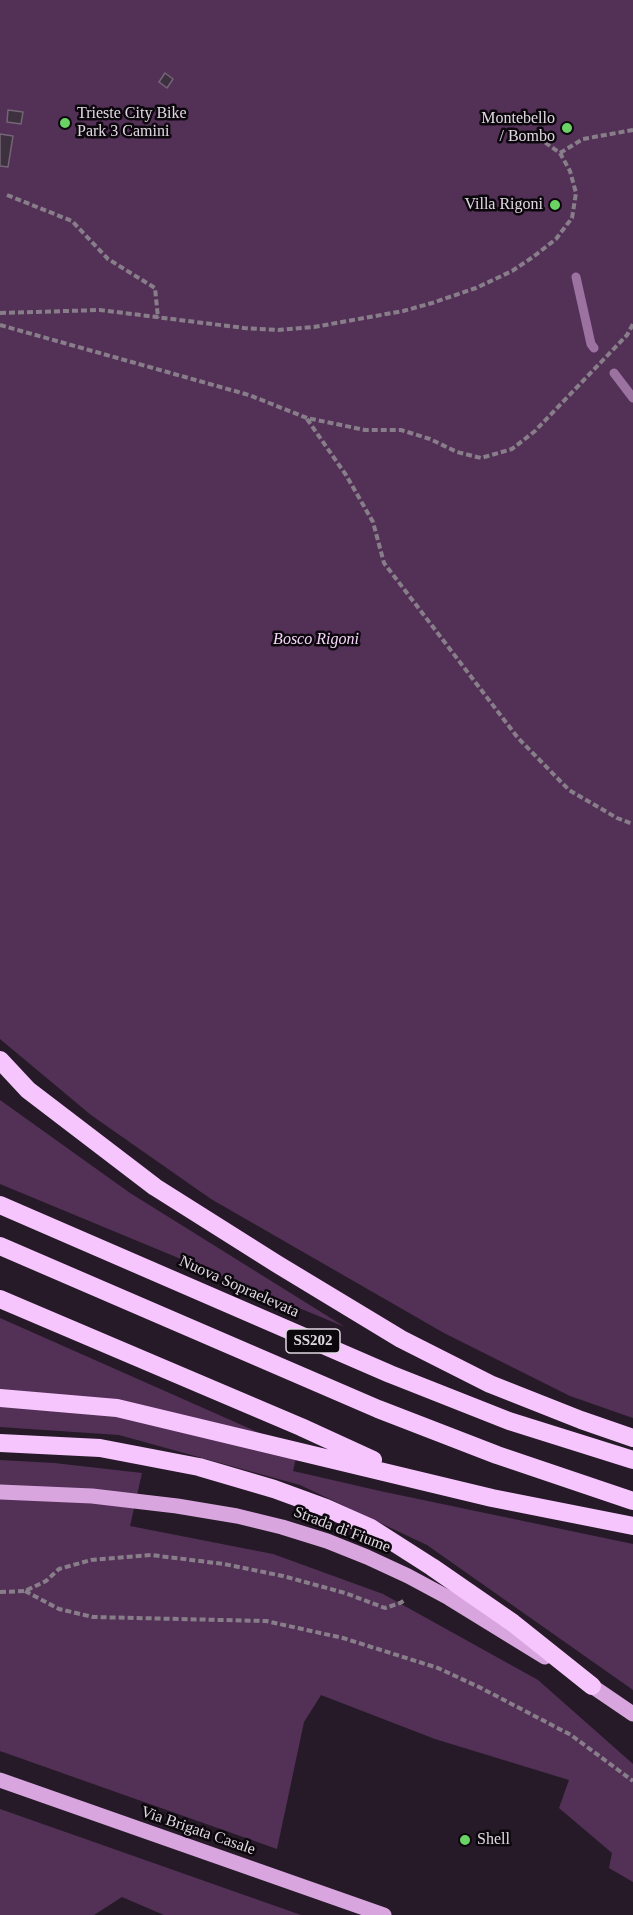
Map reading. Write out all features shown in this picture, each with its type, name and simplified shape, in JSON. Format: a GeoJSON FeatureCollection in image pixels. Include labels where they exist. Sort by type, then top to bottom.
{"type":"FeatureCollection","features":[{"type":"Feature","properties":{"kind":"highway"},"geometry":{"type":"LineString","coordinates":[[0,1060],[28,1090]]}},
{"type":"Feature","properties":{"kind":"highway"},"geometry":{"type":"LineString","coordinates":[[0,1071],[155,1187],[276,1264],[401,1339],[490,1384],[633,1438]]}},
{"type":"Feature","properties":{"kind":"highway","name":"Nuova Sopraelevata"},"geometry":{"type":"LineString","coordinates":[[0,1205],[390,1374],[509,1421],[633,1460]]}},
{"type":"Feature","properties":{"kind":"highway","name":"SS202"},"geometry":{"type":"LineString","coordinates":[[0,1246],[378,1409],[497,1455],[633,1501]]}},
{"type":"Feature","properties":{"kind":"highway"},"geometry":{"type":"LineString","coordinates":[[0,1299],[290,1423],[412,1478]]}},
{"type":"Feature","properties":{"kind":"highway"},"geometry":{"type":"LineString","coordinates":[[0,1398],[117,1408],[492,1498],[633,1526]]}},
{"type":"Feature","properties":{"kind":"highway"},"geometry":{"type":"LineString","coordinates":[[0,1443],[100,1448],[199,1467],[274,1489],[326,1508],[371,1528],[432,1567],[513,1623],[592,1686]]}},
{"type":"Feature","properties":{"kind":"main road","name":"Strada di Fiume"},"geometry":{"type":"LineString","coordinates":[[0,1491],[136,1501],[237,1516],[327,1540],[424,1585],[592,1686],[633,1714]]}},
{"type":"Feature","properties":{"kind":"main road","name":"Via Brigata Casale"},"geometry":{"type":"LineString","coordinates":[[0,1780],[384,1915]]}},
{"type":"Feature","properties":{"kind":"path"},"geometry":{"type":"LineString","coordinates":[[560,153],[584,139],[633,130]]}},
{"type":"Feature","properties":{"kind":"path"},"geometry":{"type":"LineString","coordinates":[[0,313],[100,310],[279,330],[305,328],[403,311],[476,288],[512,271],[533,257],[556,239],[572,218],[576,192],[570,171],[560,153],[543,141],[515,136]]}},
{"type":"Feature","properties":{"kind":"path"},"geometry":{"type":"LineString","coordinates":[[7,195],[72,221],[108,259],[154,288],[158,318]]}},
{"type":"Feature","properties":{"kind":"path"},"geometry":{"type":"LineString","coordinates":[[0,325],[249,395],[307,418],[365,430],[401,430],[430,439],[457,452],[481,458],[512,449],[535,431],[627,336],[633,324]]}},
{"type":"Feature","properties":{"kind":"path"},"geometry":{"type":"LineString","coordinates":[[307,418],[346,475],[374,522],[384,563],[518,738],[569,790],[617,818],[633,824]]}},
{"type":"Feature","properties":{"kind":"path"},"geometry":{"type":"LineString","coordinates":[[0,1592],[25,1590],[46,1581],[59,1569],[91,1560],[151,1555],[224,1564],[284,1576],[345,1593],[385,1608],[400,1603],[424,1585]]}},
{"type":"Feature","properties":{"kind":"path"},"geometry":{"type":"LineString","coordinates":[[25,1590],[59,1609],[93,1617],[266,1621],[343,1638],[438,1668],[481,1688],[571,1735],[633,1780]]}},
{"type":"Feature","properties":{"kind":"green space","name":"Bosco Rigoni"},"geometry":{"type":"Polygon","coordinates":[[[0,0],[633,0],[633,1418],[570,1396],[444,1333],[211,1199],[91,1115],[0,1039],[0,0]]]}},
{"type":"Feature","properties":{"kind":"green space"},"geometry":{"type":"Polygon","coordinates":[[[0,1100],[130,1193],[345,1327],[0,1184],[0,1100]]]}},
{"type":"Feature","properties":{"kind":"green space"},"geometry":{"type":"Polygon","coordinates":[[[0,1318],[298,1450],[293,1471],[633,1544],[633,1690],[427,1545],[300,1485],[119,1435],[0,1427],[0,1318]]]}},
{"type":"Feature","properties":{"kind":"green space"},"geometry":{"type":"Polygon","coordinates":[[[0,1460],[54,1463],[142,1473],[130,1526],[273,1554],[383,1594],[538,1680],[633,1764],[633,1882],[609,1868],[612,1853],[559,1808],[569,1780],[435,1739],[321,1695],[304,1722],[277,1849],[0,1751],[0,1460]]]}},
{"type":"Feature","properties":{"kind":"green space"},"geometry":{"type":"Polygon","coordinates":[[[0,1809],[301,1915],[164,1915],[122,1897],[94,1915],[0,1915],[0,1809]]]}},
{"type":"Feature","properties":{"kind":"building"},"geometry":{"type":"Polygon","coordinates":[[[165,73],[173,79],[167,88],[159,82],[165,73]]]}},
{"type":"Feature","properties":{"kind":"building"},"geometry":{"type":"Polygon","coordinates":[[[8,110],[23,112],[21,124],[7,122],[8,110]]]}},
{"type":"Feature","properties":{"kind":"building"},"geometry":{"type":"Polygon","coordinates":[[[0,134],[13,136],[8,167],[0,166],[0,134]]]}},
{"type":"Feature","properties":{"kind":"waterway"},"geometry":{"type":"LineString","coordinates":[[576,277],[591,344],[594,348]]}},
{"type":"Feature","properties":{"kind":"waterway"},"geometry":{"type":"LineString","coordinates":[[614,373],[633,398]]}},
{"type":"Feature","properties":{"kind":"place","name":"Trieste City Bike Park 3 Camini"},"geometry":{"type":"Point","coordinates":[65,123]}},
{"type":"Feature","properties":{"kind":"place","name":"Montebello / Bombo"},"geometry":{"type":"Point","coordinates":[567,128]}},
{"type":"Feature","properties":{"kind":"place","name":"Villa Rigoni"},"geometry":{"type":"Point","coordinates":[555,205]}},
{"type":"Feature","properties":{"kind":"place","name":"Shell"},"geometry":{"type":"Point","coordinates":[465,1840]}}]}
